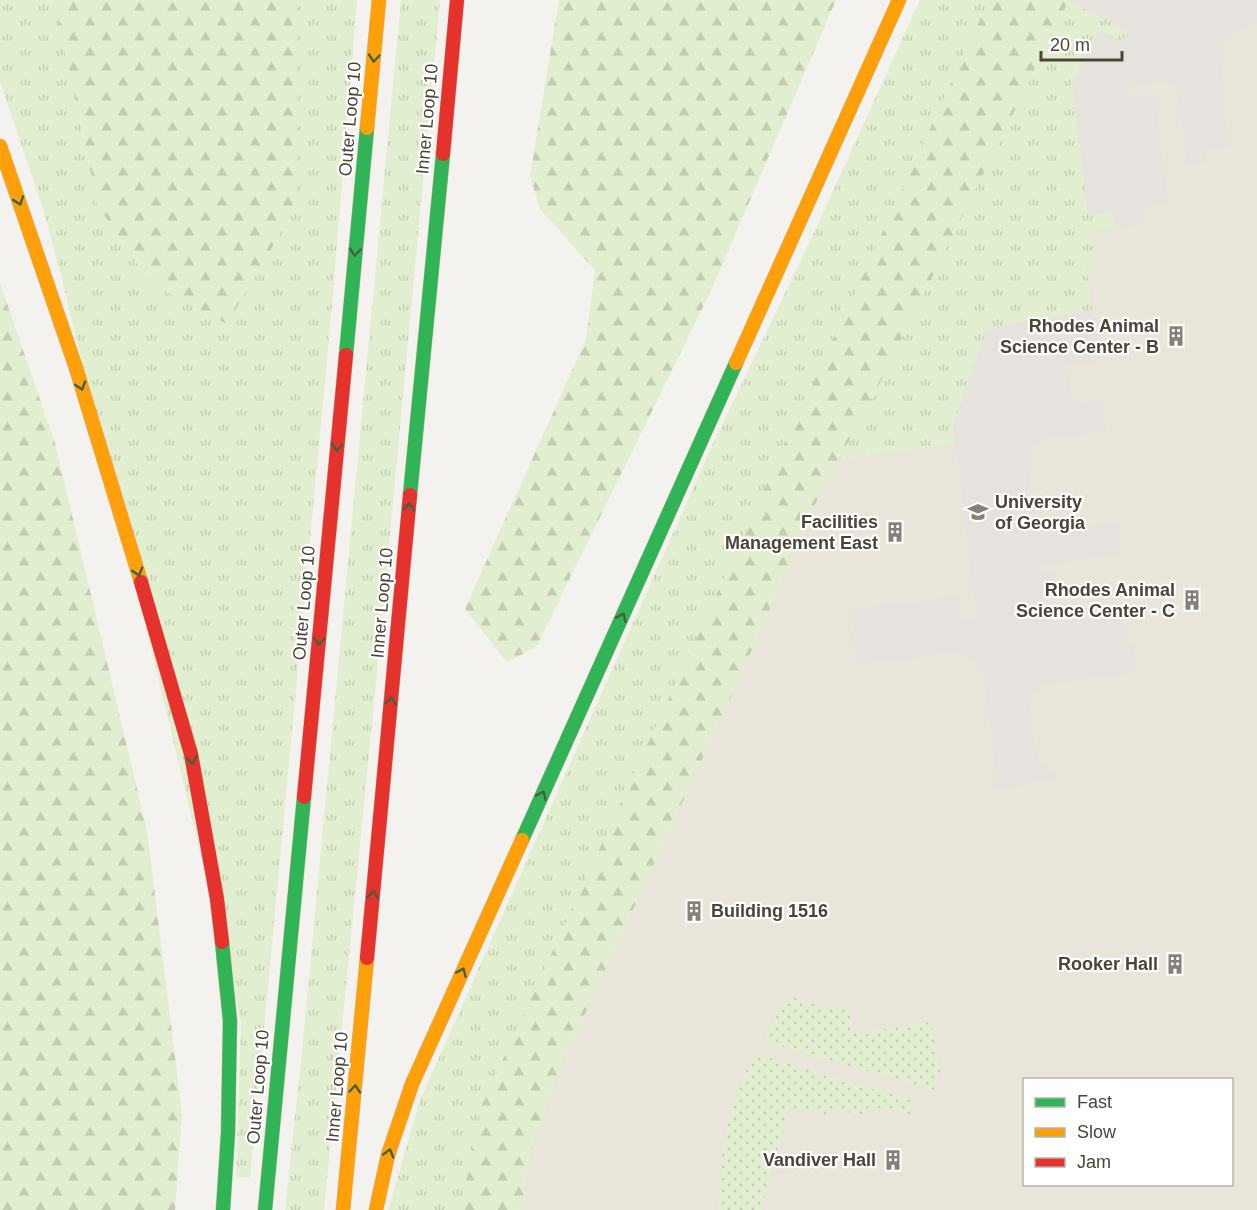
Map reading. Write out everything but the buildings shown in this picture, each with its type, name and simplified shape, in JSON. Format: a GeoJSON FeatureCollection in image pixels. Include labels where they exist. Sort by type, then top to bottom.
{"type":"FeatureCollection","features":[{"type":"Feature","properties":{"kind":"highway","name":"Outer Loop 10"},"geometry":{"type":"LineString","coordinates":[[265,1210],[379,0]]}},
{"type":"Feature","properties":{"kind":"highway","name":"Inner Loop 10"},"geometry":{"type":"LineString","coordinates":[[343,1210],[457,0]]}},
{"type":"Feature","properties":{"kind":"highway"},"geometry":{"type":"LineString","coordinates":[[376,1210],[388,1155],[412,1084],[899,0]]}},
{"type":"Feature","properties":{"kind":"highway"},"geometry":{"type":"LineString","coordinates":[[0,146],[76,368],[191,754],[217,900],[230,1021],[228,1133],[223,1210]]}},
{"type":"Feature","properties":{"kind":"shaded area","name":"University of Georgia"},"geometry":{"type":"Polygon","coordinates":[[[935,0],[1257,0],[1257,1210],[404,1210],[935,0]]]}},
{"type":"Feature","properties":{"kind":"shaded area"},"geometry":{"type":"Polygon","coordinates":[[[1069,0],[1257,0],[1257,23],[1237,31],[1225,42],[1220,52],[1229,147],[1205,151],[1206,162],[1187,165],[1175,88],[1162,81],[1140,83],[1130,88],[1130,97],[1155,94],[1168,204],[1145,208],[1145,224],[1116,228],[1112,213],[1088,215],[1072,83],[1099,30],[1122,41],[1127,32],[1069,0]]]}},
{"type":"Feature","properties":{"kind":"shaded area"},"geometry":{"type":"Polygon","coordinates":[[[1092,311],[1098,362],[1068,365],[1072,402],[1103,400],[1107,431],[1049,439],[1037,444],[1027,456],[1036,522],[1040,531],[1047,533],[1118,523],[1122,555],[1044,565],[1041,568],[1042,571],[1055,569],[1058,588],[1046,590],[1044,594],[1050,622],[1121,613],[1126,645],[1133,644],[1137,672],[1060,683],[1059,680],[1055,680],[1055,684],[1041,686],[1032,695],[1030,707],[1035,747],[1045,767],[1058,779],[993,790],[996,776],[984,677],[975,660],[956,653],[858,665],[849,633],[854,632],[851,610],[958,596],[961,618],[969,619],[976,615],[953,426],[986,331],[994,327],[1092,311]]]}},
{"type":"Feature","properties":{"kind":"green space"},"geometry":{"type":"Polygon","coordinates":[[[0,0],[54,0],[98,206],[296,207],[296,0],[357,0],[331,316],[250,1178],[236,1177],[241,1022],[61,275],[44,212],[0,81],[0,0]]]}},
{"type":"Feature","properties":{"kind":"green space"},"geometry":{"type":"Polygon","coordinates":[[[54,0],[296,0],[296,207],[227,324],[150,283],[98,206],[54,0]]]}},
{"type":"Feature","properties":{"kind":"green space"},"geometry":{"type":"Polygon","coordinates":[[[401,0],[440,0],[378,662],[324,1210],[285,1210],[301,1062],[401,0]]]}},
{"type":"Feature","properties":{"kind":"green space"},"geometry":{"type":"Polygon","coordinates":[[[559,0],[836,0],[710,293],[536,647],[507,662],[465,609],[586,339],[595,270],[540,209],[530,176],[559,0]]]}},
{"type":"Feature","properties":{"kind":"green space"},"geometry":{"type":"Polygon","coordinates":[[[920,0],[989,0],[806,400],[461,1201],[460,1210],[388,1210],[420,1100],[711,448],[818,224],[920,0]]]}},
{"type":"Feature","properties":{"kind":"green space"},"geometry":{"type":"Polygon","coordinates":[[[989,0],[1069,0],[884,375],[817,500],[744,668],[556,1077],[531,1151],[523,1193],[526,1206],[517,1210],[460,1210],[482,1105],[989,0]]]}},
{"type":"Feature","properties":{"kind":"green space"},"geometry":{"type":"Polygon","coordinates":[[[1068,1],[1127,32],[1122,41],[1088,215],[1107,212],[1112,214],[1116,228],[1092,231],[1096,263],[1086,265],[1092,311],[994,327],[986,331],[953,426],[956,444],[839,459],[1068,1]]]}},
{"type":"Feature","properties":{"kind":"green space"},"geometry":{"type":"Polygon","coordinates":[[[0,283],[55,443],[147,831],[182,1113],[175,1210],[0,1210],[0,283]]]}},
{"type":"Feature","properties":{"kind":"green space"},"geometry":{"type":"Polygon","coordinates":[[[791,995],[805,1003],[817,1004],[819,1009],[848,1008],[854,1034],[931,1022],[940,1071],[935,1090],[769,1043],[764,1039],[765,1034],[791,995]]]}},
{"type":"Feature","properties":{"kind":"green space"},"geometry":{"type":"Polygon","coordinates":[[[762,1056],[914,1101],[910,1114],[869,1106],[865,1116],[831,1108],[828,1115],[789,1107],[761,1210],[719,1210],[723,1152],[731,1112],[744,1075],[753,1058],[762,1056]]]}},
{"type":"Feature","properties":{"kind":"traffic: fast"},"geometry":{"type":"LineString","coordinates":[[346,355],[367,128]]}},
{"type":"Feature","properties":{"kind":"traffic: fast"},"geometry":{"type":"LineString","coordinates":[[410,495],[443,154]]}},
{"type":"Feature","properties":{"kind":"traffic: fast"},"geometry":{"type":"LineString","coordinates":[[522,840],[736,363]]}},
{"type":"Feature","properties":{"kind":"traffic: fast"},"geometry":{"type":"LineString","coordinates":[[265,1210],[304,797]]}},
{"type":"Feature","properties":{"kind":"traffic: fast"},"geometry":{"type":"LineString","coordinates":[[222,942],[230,1021],[228,1133],[223,1210]]}},
{"type":"Feature","properties":{"kind":"traffic: slow"},"geometry":{"type":"LineString","coordinates":[[367,128],[379,0]]}},
{"type":"Feature","properties":{"kind":"traffic: slow"},"geometry":{"type":"LineString","coordinates":[[736,363],[899,0]]}},
{"type":"Feature","properties":{"kind":"traffic: slow"},"geometry":{"type":"LineString","coordinates":[[0,146],[76,368],[141,582]]}},
{"type":"Feature","properties":{"kind":"traffic: slow"},"geometry":{"type":"LineString","coordinates":[[376,1210],[388,1155],[412,1084],[522,840]]}},
{"type":"Feature","properties":{"kind":"traffic: slow"},"geometry":{"type":"LineString","coordinates":[[343,1210],[367,958]]}},
{"type":"Feature","properties":{"kind":"traffic: jam"},"geometry":{"type":"LineString","coordinates":[[443,154],[457,0]]}},
{"type":"Feature","properties":{"kind":"traffic: jam"},"geometry":{"type":"LineString","coordinates":[[304,797],[346,355]]}},
{"type":"Feature","properties":{"kind":"traffic: jam"},"geometry":{"type":"LineString","coordinates":[[367,958],[410,495]]}},
{"type":"Feature","properties":{"kind":"traffic: jam"},"geometry":{"type":"LineString","coordinates":[[141,582],[191,754],[217,899],[222,942]]}},
{"type":"Feature","properties":{"kind":"place","name":"Rhodes Animal Science Center - B"},"geometry":{"type":"Point","coordinates":[1176,336]}},
{"type":"Feature","properties":{"kind":"place","name":"University of Georgia"},"geometry":{"type":"Point","coordinates":[978,512]}},
{"type":"Feature","properties":{"kind":"place","name":"Facilities Management East"},"geometry":{"type":"Point","coordinates":[895,532]}},
{"type":"Feature","properties":{"kind":"place","name":"Rhodes Animal Science Center - C"},"geometry":{"type":"Point","coordinates":[1192,600]}},
{"type":"Feature","properties":{"kind":"place","name":"Building 1516"},"geometry":{"type":"Point","coordinates":[694,911]}},
{"type":"Feature","properties":{"kind":"place","name":"Rooker Hall"},"geometry":{"type":"Point","coordinates":[1175,964]}},
{"type":"Feature","properties":{"kind":"place","name":"Vandiver Hall"},"geometry":{"type":"Point","coordinates":[893,1160]}}]}
